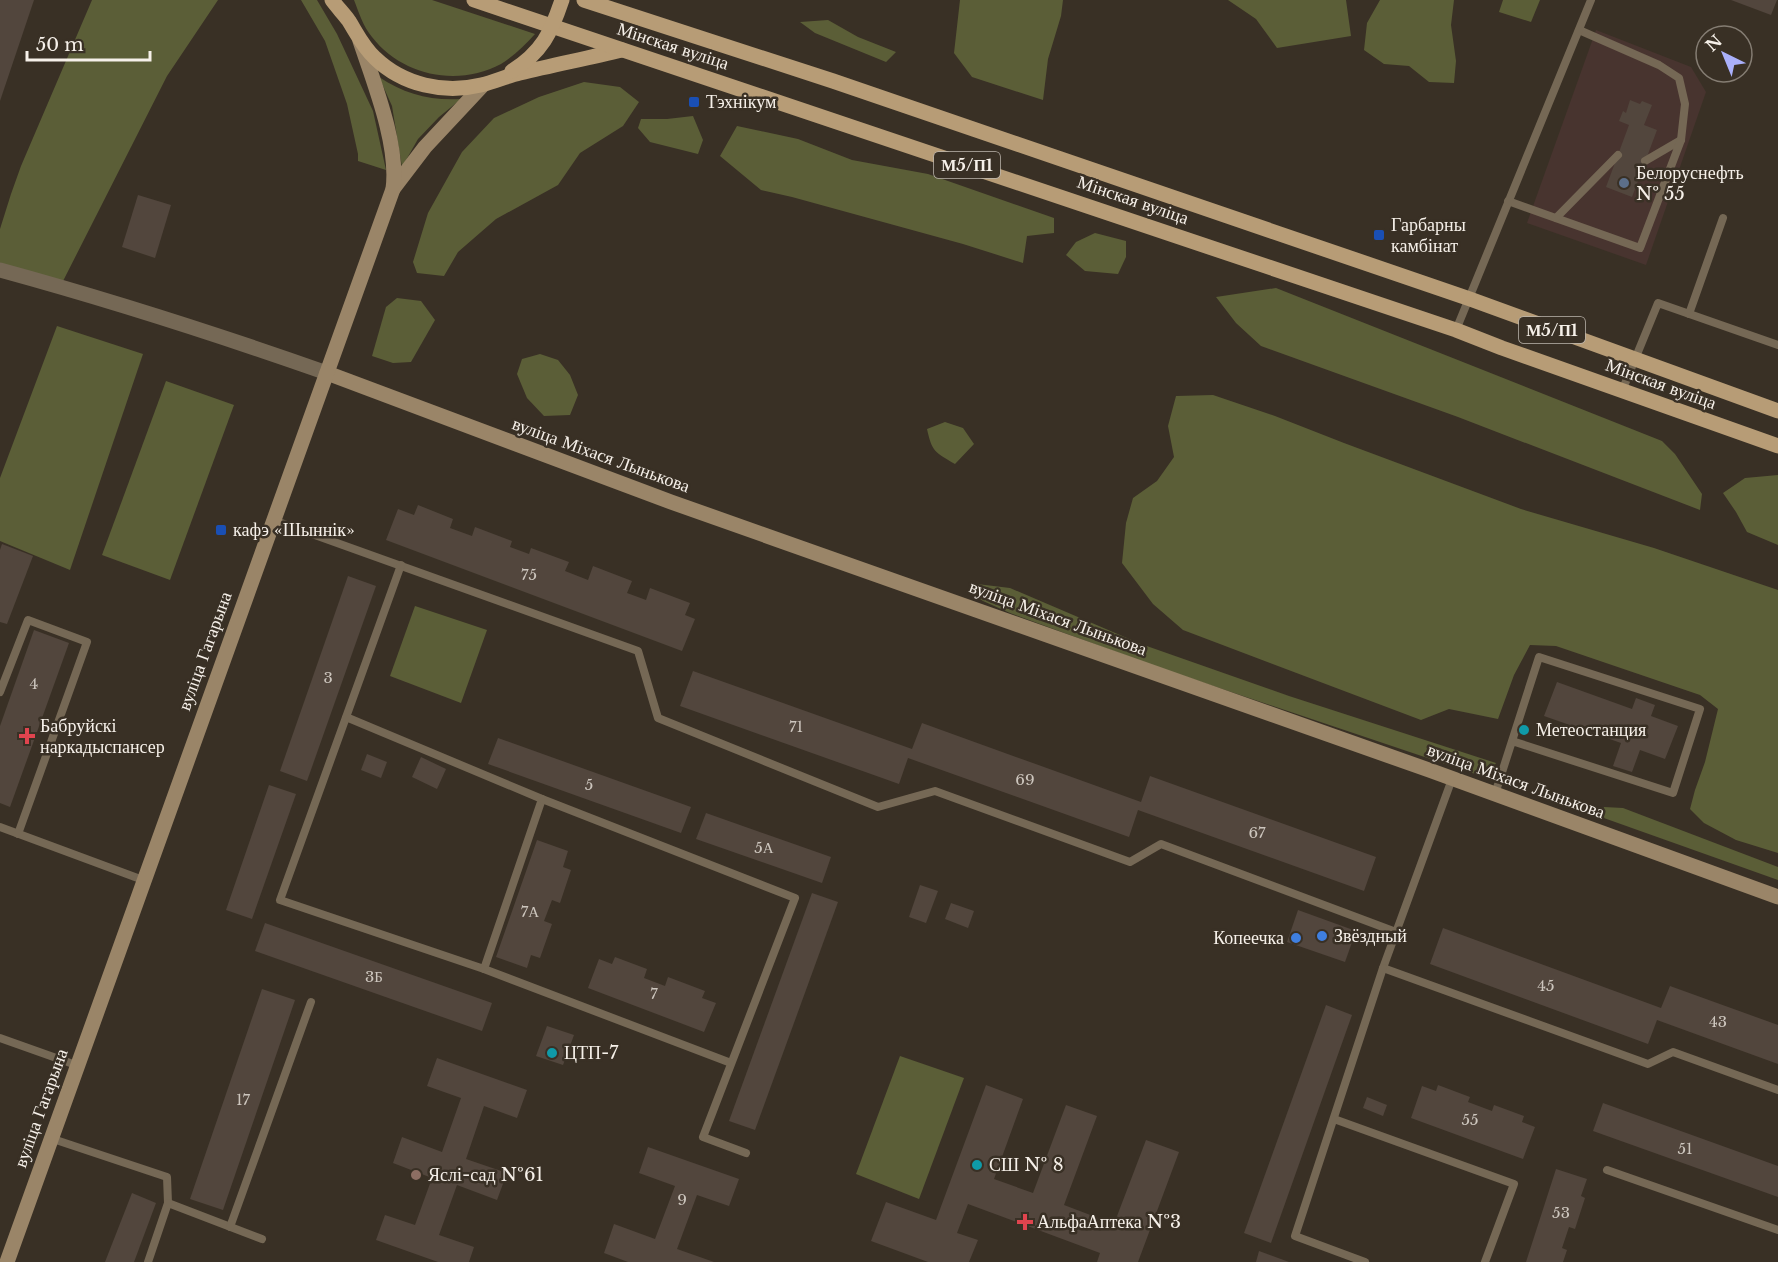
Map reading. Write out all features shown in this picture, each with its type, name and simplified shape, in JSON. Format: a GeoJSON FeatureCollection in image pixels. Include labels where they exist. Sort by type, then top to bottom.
{"type":"FeatureCollection","features":[{"type":"Feature","properties":{"kind":"main road"},"geometry":{"type":"LineString","coordinates":[[332,0],[375,59],[393,73],[437,88],[460,89],[483,85],[505,76],[623,50]]}},
{"type":"Feature","properties":{"kind":"main road"},"geometry":{"type":"LineString","coordinates":[[342,0],[349,22]]}},
{"type":"Feature","properties":{"kind":"main road","name":"Мінская вуліца"},"geometry":{"type":"LineString","coordinates":[[474,0],[1456,330],[1778,446]]}},
{"type":"Feature","properties":{"kind":"main road"},"geometry":{"type":"LineString","coordinates":[[505,76],[524,63],[541,46],[553,27],[562,0]]}},
{"type":"Feature","properties":{"kind":"main road","name":"Мінская вуліца"},"geometry":{"type":"LineString","coordinates":[[584,0],[844,85],[1470,299],[1778,411]]}},
{"type":"Feature","properties":{"kind":"main road"},"geometry":{"type":"LineString","coordinates":[[615,0],[630,16]]}},
{"type":"Feature","properties":{"kind":"street","name":"вуліца Гагарына"},"geometry":{"type":"LineString","coordinates":[[7,1262],[393,189],[390,142],[383,109],[360,41]]}},
{"type":"Feature","properties":{"kind":"street","name":"вуліца Гагарына"},"geometry":{"type":"LineString","coordinates":[[393,189],[425,147],[483,85]]}},
{"type":"Feature","properties":{"kind":"street"},"geometry":{"type":"LineString","coordinates":[[0,270],[71,290],[327,373]]}},
{"type":"Feature","properties":{"kind":"street","name":"вуліца Міхася Лынькова"},"geometry":{"type":"LineString","coordinates":[[327,373],[671,502],[1495,794],[1778,897]]}},
{"type":"Feature","properties":{"kind":"lane"},"geometry":{"type":"LineString","coordinates":[[1456,330],[1591,0]]}},
{"type":"Feature","properties":{"kind":"lane"},"geometry":{"type":"LineString","coordinates":[[1508,201],[1640,248],[1681,140],[1685,104],[1679,78],[1659,65],[1580,30]]}},
{"type":"Feature","properties":{"kind":"lane"},"geometry":{"type":"LineString","coordinates":[[1645,161],[1681,140]]}},
{"type":"Feature","properties":{"kind":"lane"},"geometry":{"type":"LineString","coordinates":[[1556,218],[1618,154]]}},
{"type":"Feature","properties":{"kind":"lane"},"geometry":{"type":"LineString","coordinates":[[1689,314],[1723,218]]}},
{"type":"Feature","properties":{"kind":"lane"},"geometry":{"type":"LineString","coordinates":[[1622,391],[1658,303],[1778,345]]}},
{"type":"Feature","properties":{"kind":"lane"},"geometry":{"type":"LineString","coordinates":[[273,520],[638,651],[658,718],[878,807],[935,791],[1130,862],[1161,844],[1396,932]]}},
{"type":"Feature","properties":{"kind":"lane"},"geometry":{"type":"LineString","coordinates":[[401,566],[280,900],[484,969],[731,1063]]}},
{"type":"Feature","properties":{"kind":"lane"},"geometry":{"type":"LineString","coordinates":[[0,692],[28,620],[87,642],[18,834]]}},
{"type":"Feature","properties":{"kind":"lane"},"geometry":{"type":"LineString","coordinates":[[1495,794],[1512,741],[1539,657],[1700,709],[1673,792],[1512,741]]}},
{"type":"Feature","properties":{"kind":"lane"},"geometry":{"type":"LineString","coordinates":[[346,717],[542,799],[795,898],[703,1137],[746,1153]]}},
{"type":"Feature","properties":{"kind":"lane"},"geometry":{"type":"LineString","coordinates":[[1365,1262],[1295,1236],[1383,968],[1452,779]]}},
{"type":"Feature","properties":{"kind":"lane"},"geometry":{"type":"LineString","coordinates":[[484,969],[542,799]]}},
{"type":"Feature","properties":{"kind":"lane"},"geometry":{"type":"LineString","coordinates":[[0,827],[143,880]]}},
{"type":"Feature","properties":{"kind":"lane"},"geometry":{"type":"LineString","coordinates":[[1383,968],[1648,1064],[1673,1052],[1778,1090]]}},
{"type":"Feature","properties":{"kind":"lane"},"geometry":{"type":"LineString","coordinates":[[230,1227],[311,1002]]}},
{"type":"Feature","properties":{"kind":"lane"},"geometry":{"type":"LineString","coordinates":[[0,1038],[76,1065]]}},
{"type":"Feature","properties":{"kind":"lane"},"geometry":{"type":"LineString","coordinates":[[1334,1119],[1514,1184],[1485,1262]]}},
{"type":"Feature","properties":{"kind":"lane"},"geometry":{"type":"LineString","coordinates":[[51,1138],[167,1177],[168,1203],[147,1262]]}},
{"type":"Feature","properties":{"kind":"lane"},"geometry":{"type":"LineString","coordinates":[[1606,1170],[1778,1230]]}},
{"type":"Feature","properties":{"kind":"lane"},"geometry":{"type":"LineString","coordinates":[[168,1203],[262,1239]]}},
{"type":"Feature","properties":{"kind":"shaded area"},"geometry":{"type":"Polygon","coordinates":[[[1596,30],[1691,67],[1694,72],[1694,84],[1701,84],[1706,92],[1646,265],[1527,223],[1596,30]]]}},
{"type":"Feature","properties":{"kind":"green space"},"geometry":{"type":"Polygon","coordinates":[[[92,0],[218,0],[167,76],[60,287],[0,270],[0,229],[21,166],[92,0]]]}},
{"type":"Feature","properties":{"kind":"green space"},"geometry":{"type":"Polygon","coordinates":[[[301,0],[317,0],[337,34],[373,111],[386,170],[358,161],[347,104],[325,41],[301,0]]]}},
{"type":"Feature","properties":{"kind":"green space"},"geometry":{"type":"Polygon","coordinates":[[[354,0],[432,0],[535,34],[506,61],[484,71],[467,75],[432,74],[399,61],[384,50],[366,28],[354,0]]]}},
{"type":"Feature","properties":{"kind":"green space"},"geometry":{"type":"Polygon","coordinates":[[[960,0],[1063,0],[1061,16],[1048,59],[1043,100],[972,77],[954,53],[960,0]]]}},
{"type":"Feature","properties":{"kind":"green space"},"geometry":{"type":"Polygon","coordinates":[[[1228,0],[1346,0],[1351,36],[1277,48],[1256,19],[1228,0]]]}},
{"type":"Feature","properties":{"kind":"green space"},"geometry":{"type":"Polygon","coordinates":[[[1380,0],[1454,0],[1451,25],[1456,61],[1454,83],[1429,82],[1409,66],[1384,64],[1364,50],[1367,23],[1380,0]]]}},
{"type":"Feature","properties":{"kind":"green space"},"geometry":{"type":"Polygon","coordinates":[[[1503,0],[1540,0],[1531,22],[1499,12],[1503,0]]]}},
{"type":"Feature","properties":{"kind":"green space"},"geometry":{"type":"Polygon","coordinates":[[[828,20],[858,37],[896,52],[886,62],[815,33],[800,22],[828,20]]]}},
{"type":"Feature","properties":{"kind":"green space"},"geometry":{"type":"Polygon","coordinates":[[[379,77],[398,88],[418,95],[439,99],[461,99],[439,117],[418,139],[402,167],[392,106],[379,77]]]}},
{"type":"Feature","properties":{"kind":"green space"},"geometry":{"type":"Polygon","coordinates":[[[584,82],[620,87],[639,102],[623,126],[580,153],[558,185],[496,219],[458,252],[444,276],[417,273],[413,262],[428,213],[462,152],[494,118],[539,97],[584,82]]]}},
{"type":"Feature","properties":{"kind":"green space"},"geometry":{"type":"Polygon","coordinates":[[[693,116],[703,140],[698,154],[650,142],[638,128],[641,119],[693,116]]]}},
{"type":"Feature","properties":{"kind":"green space"},"geometry":{"type":"Polygon","coordinates":[[[737,126],[798,139],[852,160],[928,174],[1054,218],[1054,233],[1027,236],[1023,263],[963,244],[761,190],[720,156],[737,126]]]}},
{"type":"Feature","properties":{"kind":"green space"},"geometry":{"type":"Polygon","coordinates":[[[1095,233],[1126,241],[1126,257],[1118,274],[1085,271],[1066,255],[1076,242],[1095,233]]]}},
{"type":"Feature","properties":{"kind":"green space"},"geometry":{"type":"Polygon","coordinates":[[[1276,288],[1662,441],[1675,454],[1702,494],[1700,510],[1458,417],[1261,346],[1236,323],[1216,297],[1276,288]]]}},
{"type":"Feature","properties":{"kind":"green space"},"geometry":{"type":"Polygon","coordinates":[[[397,298],[421,301],[435,320],[411,362],[393,363],[372,356],[386,307],[397,298]]]}},
{"type":"Feature","properties":{"kind":"green space"},"geometry":{"type":"Polygon","coordinates":[[[57,326],[143,354],[70,570],[0,541],[0,478],[57,326]]]}},
{"type":"Feature","properties":{"kind":"green space"},"geometry":{"type":"Polygon","coordinates":[[[540,354],[558,360],[570,375],[578,395],[570,415],[544,416],[527,398],[517,374],[522,359],[540,354]]]}},
{"type":"Feature","properties":{"kind":"green space"},"geometry":{"type":"Polygon","coordinates":[[[166,381],[234,405],[170,580],[102,555],[166,381]]]}},
{"type":"Feature","properties":{"kind":"green space"},"geometry":{"type":"Polygon","coordinates":[[[1213,395],[1275,416],[1521,509],[1654,548],[1778,590],[1778,853],[1736,840],[1704,823],[1690,809],[1718,709],[1700,695],[1556,646],[1530,645],[1514,675],[1498,719],[1449,709],[1421,720],[1183,630],[1153,604],[1122,563],[1126,523],[1133,498],[1157,481],[1174,457],[1168,426],[1176,396],[1213,395]]]}},
{"type":"Feature","properties":{"kind":"green space"},"geometry":{"type":"Polygon","coordinates":[[[945,422],[963,428],[974,444],[955,464],[935,451],[927,429],[945,422]]]}},
{"type":"Feature","properties":{"kind":"green space"},"geometry":{"type":"Polygon","coordinates":[[[1778,475],[1778,545],[1747,532],[1723,493],[1745,478],[1778,475]]]}},
{"type":"Feature","properties":{"kind":"green space"},"geometry":{"type":"Polygon","coordinates":[[[977,584],[1010,588],[1141,644],[1289,696],[1496,763],[1487,778],[1163,669],[983,601],[969,592],[977,584]]]}},
{"type":"Feature","properties":{"kind":"green space"},"geometry":{"type":"Polygon","coordinates":[[[415,606],[487,630],[461,703],[390,676],[415,606]]]}},
{"type":"Feature","properties":{"kind":"green space"},"geometry":{"type":"Polygon","coordinates":[[[1604,807],[1623,808],[1778,867],[1778,880],[1601,817],[1604,807]]]}},
{"type":"Feature","properties":{"kind":"green space"},"geometry":{"type":"Polygon","coordinates":[[[900,1056],[964,1078],[919,1199],[856,1174],[900,1056]]]}},
{"type":"Feature","properties":{"kind":"building"},"geometry":{"type":"Polygon","coordinates":[[[0,0],[34,0],[0,101],[0,0]]]}},
{"type":"Feature","properties":{"kind":"building"},"geometry":{"type":"Polygon","coordinates":[[[1731,0],[1777,0],[1771,15],[1731,0]]]}},
{"type":"Feature","properties":{"kind":"building"},"geometry":{"type":"Polygon","coordinates":[[[1630,100],[1652,105],[1644,125],[1657,130],[1632,197],[1606,187],[1629,125],[1619,121],[1623,111],[1626,113],[1630,100]]]}},
{"type":"Feature","properties":{"kind":"building"},"geometry":{"type":"Polygon","coordinates":[[[138,195],[171,205],[155,258],[122,247],[138,195]]]}},
{"type":"Feature","properties":{"kind":"building"},"geometry":{"type":"Polygon","coordinates":[[[418,505],[453,519],[450,528],[472,536],[475,527],[512,541],[510,547],[529,554],[531,548],[569,562],[565,571],[588,580],[593,566],[632,581],[627,593],[646,600],[650,588],[690,603],[685,615],[695,619],[682,651],[386,540],[398,509],[414,515],[418,505]]]}},
{"type":"Feature","properties":{"kind":"building"},"geometry":{"type":"Polygon","coordinates":[[[2,544],[33,556],[7,624],[0,622],[0,550],[2,544]]]}},
{"type":"Feature","properties":{"kind":"building"},"geometry":{"type":"Polygon","coordinates":[[[348,576],[376,586],[307,781],[280,771],[348,576]]]}},
{"type":"Feature","properties":{"kind":"building"},"geometry":{"type":"Polygon","coordinates":[[[34,630],[69,643],[10,807],[0,803],[0,726],[34,630]]]}},
{"type":"Feature","properties":{"kind":"building"},"geometry":{"type":"Polygon","coordinates":[[[693,671],[912,749],[922,723],[1141,802],[1150,776],[1376,857],[1364,891],[1138,810],[1129,837],[908,758],[899,784],[680,706],[693,671]]]}},
{"type":"Feature","properties":{"kind":"building"},"geometry":{"type":"Polygon","coordinates":[[[1557,682],[1632,709],[1636,698],[1655,705],[1651,716],[1678,726],[1665,759],[1640,750],[1632,772],[1613,766],[1621,743],[1544,716],[1557,682]]]}},
{"type":"Feature","properties":{"kind":"building"},"geometry":{"type":"Polygon","coordinates":[[[498,738],[691,807],[681,833],[488,764],[498,738]]]}},
{"type":"Feature","properties":{"kind":"building"},"geometry":{"type":"Polygon","coordinates":[[[367,754],[387,762],[381,778],[361,770],[367,754]]]}},
{"type":"Feature","properties":{"kind":"building"},"geometry":{"type":"Polygon","coordinates":[[[421,757],[446,769],[437,789],[412,777],[421,757]]]}},
{"type":"Feature","properties":{"kind":"building"},"geometry":{"type":"Polygon","coordinates":[[[269,785],[296,794],[252,919],[226,910],[269,785]]]}},
{"type":"Feature","properties":{"kind":"building"},"geometry":{"type":"Polygon","coordinates":[[[706,813],[831,857],[822,883],[696,839],[706,813]]]}},
{"type":"Feature","properties":{"kind":"building"},"geometry":{"type":"Polygon","coordinates":[[[537,840],[568,851],[563,867],[571,870],[560,903],[552,900],[544,921],[552,924],[540,958],[531,955],[527,968],[496,957],[537,840]]]}},
{"type":"Feature","properties":{"kind":"building"},"geometry":{"type":"Polygon","coordinates":[[[920,885],[938,891],[926,923],[909,917],[920,885]]]}},
{"type":"Feature","properties":{"kind":"building"},"geometry":{"type":"Polygon","coordinates":[[[812,893],[838,902],[755,1130],[729,1121],[812,893]]]}},
{"type":"Feature","properties":{"kind":"building"},"geometry":{"type":"Polygon","coordinates":[[[951,903],[974,911],[968,928],[945,919],[951,903]]]}},
{"type":"Feature","properties":{"kind":"building","name":"Звёздный"},"geometry":{"type":"Polygon","coordinates":[[[1298,910],[1356,931],[1345,962],[1287,942],[1298,910]]]}},
{"type":"Feature","properties":{"kind":"building"},"geometry":{"type":"Polygon","coordinates":[[[265,923],[492,1003],[482,1031],[255,951],[265,923]]]}},
{"type":"Feature","properties":{"kind":"building"},"geometry":{"type":"Polygon","coordinates":[[[1443,928],[1661,1008],[1670,986],[1778,1025],[1778,1064],[1657,1020],[1648,1044],[1430,964],[1443,928]]]}},
{"type":"Feature","properties":{"kind":"building"},"geometry":{"type":"Polygon","coordinates":[[[615,957],[647,969],[644,978],[665,986],[668,977],[705,991],[702,998],[716,1003],[704,1032],[588,988],[599,959],[612,964],[615,957]]]}},
{"type":"Feature","properties":{"kind":"building"},"geometry":{"type":"Polygon","coordinates":[[[262,989],[295,1000],[223,1210],[190,1199],[262,989]]]}},
{"type":"Feature","properties":{"kind":"building"},"geometry":{"type":"Polygon","coordinates":[[[1326,1005],[1352,1015],[1271,1243],[1244,1233],[1326,1005]]]}},
{"type":"Feature","properties":{"kind":"building"},"geometry":{"type":"Polygon","coordinates":[[[547,1026],[574,1035],[563,1065],[536,1056],[547,1026]]]}},
{"type":"Feature","properties":{"kind":"building"},"geometry":{"type":"Polygon","coordinates":[[[437,1058],[527,1090],[517,1118],[484,1106],[466,1159],[507,1173],[497,1200],[457,1185],[439,1235],[474,1247],[469,1262],[438,1262],[376,1240],[385,1215],[415,1225],[432,1178],[393,1163],[402,1137],[442,1152],[461,1098],[427,1086],[437,1058]]]}},
{"type":"Feature","properties":{"kind":"building","name":"СШ № 8"},"geometry":{"type":"Polygon","coordinates":[[[986,1085],[1023,1099],[994,1179],[1033,1193],[1066,1105],[1097,1116],[1064,1205],[1114,1224],[1146,1140],[1179,1152],[1138,1262],[1097,1262],[1100,1253],[968,1204],[957,1233],[978,1240],[969,1262],[928,1262],[871,1241],[886,1202],[936,1220],[986,1085]]]}},
{"type":"Feature","properties":{"kind":"building"},"geometry":{"type":"Polygon","coordinates":[[[1438,1085],[1470,1097],[1468,1102],[1492,1111],[1494,1105],[1524,1116],[1522,1122],[1535,1127],[1523,1159],[1411,1118],[1422,1086],[1436,1091],[1438,1085]]]}},
{"type":"Feature","properties":{"kind":"building"},"geometry":{"type":"Polygon","coordinates":[[[1367,1097],[1387,1105],[1383,1116],[1363,1108],[1367,1097]]]}},
{"type":"Feature","properties":{"kind":"building"},"geometry":{"type":"Polygon","coordinates":[[[1603,1103],[1778,1166],[1778,1197],[1593,1131],[1603,1103]]]}},
{"type":"Feature","properties":{"kind":"building"},"geometry":{"type":"Polygon","coordinates":[[[648,1147],[739,1179],[729,1206],[697,1195],[677,1249],[714,1262],[628,1262],[604,1253],[614,1224],[655,1239],[675,1186],[639,1173],[648,1147]]]}},
{"type":"Feature","properties":{"kind":"building"},"geometry":{"type":"Polygon","coordinates":[[[1556,1169],[1587,1179],[1581,1196],[1585,1198],[1575,1229],[1569,1227],[1562,1248],[1567,1250],[1563,1262],[1526,1262],[1556,1169]]]}},
{"type":"Feature","properties":{"kind":"building"},"geometry":{"type":"Polygon","coordinates":[[[132,1193],[156,1203],[134,1262],[105,1262],[132,1193]]]}},
{"type":"Feature","properties":{"kind":"building"},"geometry":{"type":"Polygon","coordinates":[[[1259,1251],[1289,1262],[1256,1262],[1259,1251]]]}},
{"type":"Feature","properties":{"kind":"place","name":"Тэхнікум"},"geometry":{"type":"Point","coordinates":[694,102]}},
{"type":"Feature","properties":{"kind":"place","name":"Белоруснефть № 55"},"geometry":{"type":"Point","coordinates":[1624,183]}},
{"type":"Feature","properties":{"kind":"place","name":"Гарбарны камбінат"},"geometry":{"type":"Point","coordinates":[1379,235]}},
{"type":"Feature","properties":{"kind":"place","name":"кафэ «Шыннік»"},"geometry":{"type":"Point","coordinates":[221,530]}},
{"type":"Feature","properties":{"kind":"place","name":"Метеостанция"},"geometry":{"type":"Point","coordinates":[1524,730]}},
{"type":"Feature","properties":{"kind":"place","name":"Бабруйскі наркадыспансер"},"geometry":{"type":"Point","coordinates":[27,736]}},
{"type":"Feature","properties":{"kind":"place","name":"Звёздный"},"geometry":{"type":"Point","coordinates":[1322,936]}},
{"type":"Feature","properties":{"kind":"place","name":"Копеечка"},"geometry":{"type":"Point","coordinates":[1296,938]}},
{"type":"Feature","properties":{"kind":"place","name":"ЦТП-7"},"geometry":{"type":"Point","coordinates":[552,1053]}},
{"type":"Feature","properties":{"kind":"place","name":"СШ № 8"},"geometry":{"type":"Point","coordinates":[977,1165]}},
{"type":"Feature","properties":{"kind":"place","name":"Яслі-сад №61"},"geometry":{"type":"Point","coordinates":[416,1175]}},
{"type":"Feature","properties":{"kind":"place","name":"АльфаАптека №3"},"geometry":{"type":"Point","coordinates":[1025,1222]}}]}
